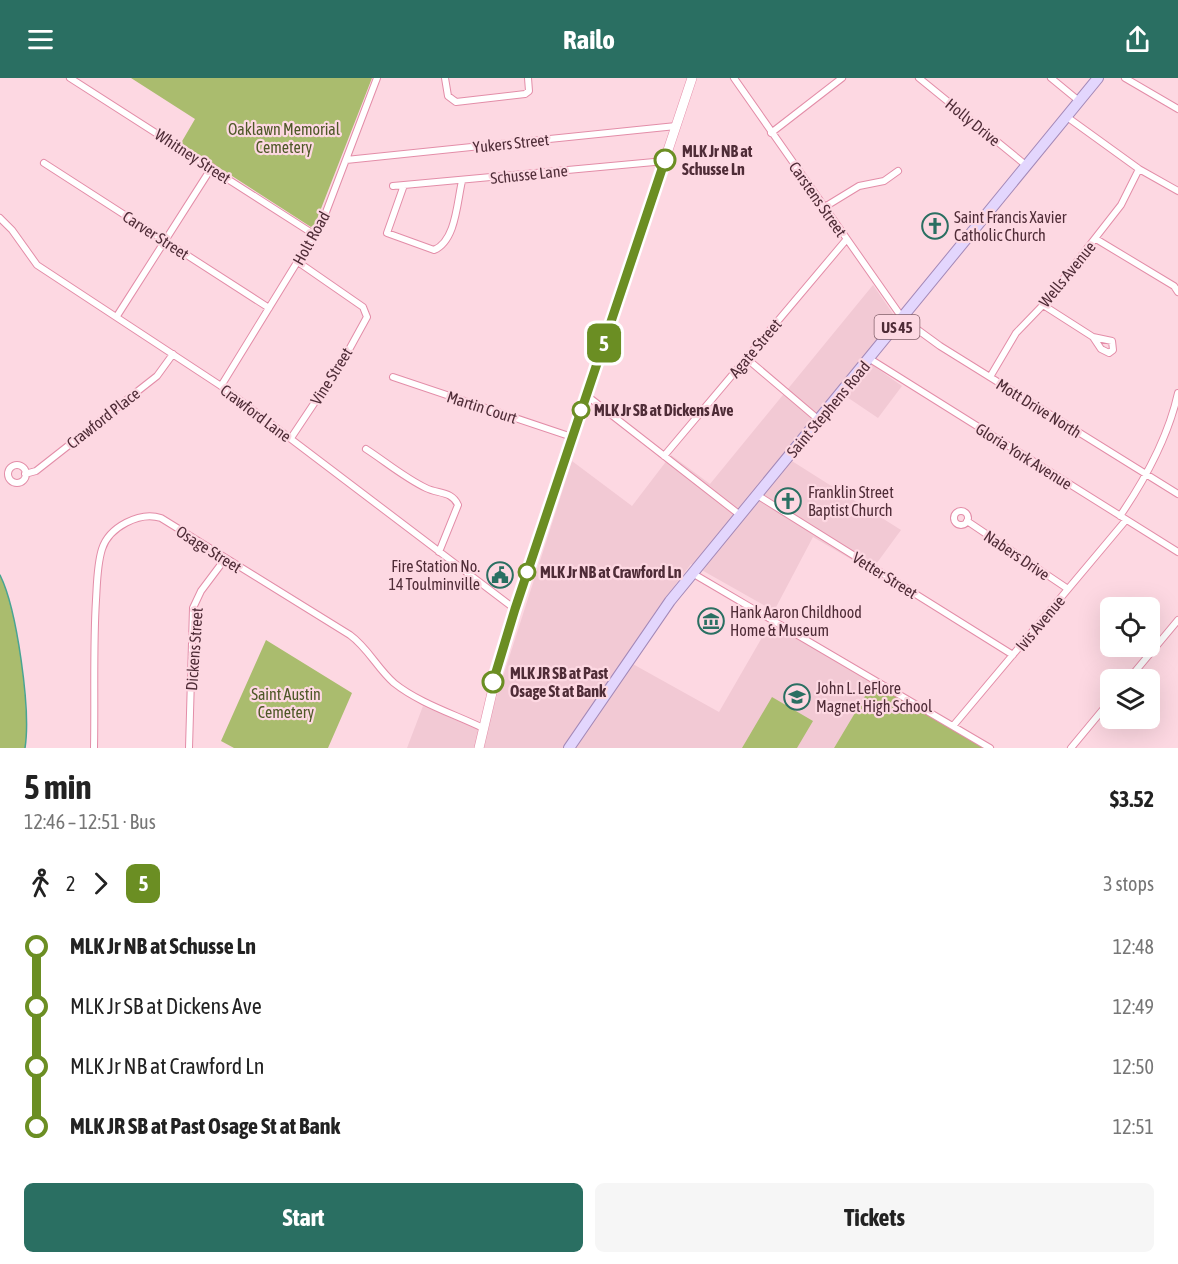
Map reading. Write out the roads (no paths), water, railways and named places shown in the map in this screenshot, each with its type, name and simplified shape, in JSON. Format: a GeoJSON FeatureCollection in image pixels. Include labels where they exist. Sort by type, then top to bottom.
{"type":"FeatureCollection","features":[{"type":"Feature","properties":{"kind":"main road"},"geometry":{"type":"LineString","coordinates":[[479,748],[515,609],[692,78]]}},
{"type":"Feature","properties":{"kind":"main road","name":"Saint Stephens Road"},"geometry":{"type":"LineString","coordinates":[[569,748],[670,601],[1098,78]]}},
{"type":"Feature","properties":{"kind":"street","name":"Whitney Street"},"geometry":{"type":"LineString","coordinates":[[70,78],[212,167],[315,236]]}},
{"type":"Feature","properties":{"kind":"street","name":"Holt Road"},"geometry":{"type":"LineString","coordinates":[[221,386],[315,236],[377,78]]}},
{"type":"Feature","properties":{"kind":"street"},"geometry":{"type":"LineString","coordinates":[[446,78],[448,96],[456,102],[525,94],[529,91],[528,78]]}},
{"type":"Feature","properties":{"kind":"street","name":"Carstens Street"},"geometry":{"type":"LineString","coordinates":[[734,78],[903,319]]}},
{"type":"Feature","properties":{"kind":"street"},"geometry":{"type":"LineString","coordinates":[[771,133],[842,78]]}},
{"type":"Feature","properties":{"kind":"street","name":"Holly Drive"},"geometry":{"type":"LineString","coordinates":[[919,78],[1027,166]]}},
{"type":"Feature","properties":{"kind":"street"},"geometry":{"type":"LineString","coordinates":[[1051,78],[1079,101]]}},
{"type":"Feature","properties":{"kind":"street"},"geometry":{"type":"LineString","coordinates":[[1125,78],[1178,109]]}},
{"type":"Feature","properties":{"kind":"street"},"geometry":{"type":"LineString","coordinates":[[1067,117],[1139,169],[1178,191]]}},
{"type":"Feature","properties":{"kind":"street","name":"Yukers Street"},"geometry":{"type":"LineString","coordinates":[[346,160],[676,126]]}},
{"type":"Feature","properties":{"kind":"street","name":"Schusse Lane"},"geometry":{"type":"LineString","coordinates":[[393,186],[665,160]]}},
{"type":"Feature","properties":{"kind":"street","name":"Carver Street"},"geometry":{"type":"LineString","coordinates":[[44,163],[269,308]]}},
{"type":"Feature","properties":{"kind":"street"},"geometry":{"type":"LineString","coordinates":[[117,316],[212,167]]}},
{"type":"Feature","properties":{"kind":"street","name":"Wells Avenue"},"geometry":{"type":"LineString","coordinates":[[990,377],[1016,333],[1043,305],[1121,205],[1139,169]]}},
{"type":"Feature","properties":{"kind":"street"},"geometry":{"type":"LineString","coordinates":[[823,208],[859,186],[891,178],[898,171]]}},
{"type":"Feature","properties":{"kind":"street"},"geometry":{"type":"LineString","coordinates":[[404,185],[387,233],[434,250],[441,247],[449,238],[462,181]]}},
{"type":"Feature","properties":{"kind":"street","name":"Crawford Lane"},"geometry":{"type":"LineString","coordinates":[[0,218],[12,230],[37,266],[117,316],[221,386],[515,609]]}},
{"type":"Feature","properties":{"kind":"street"},"geometry":{"type":"LineString","coordinates":[[1096,239],[1174,286],[1178,292]]}},
{"type":"Feature","properties":{"kind":"street","name":"Agate Street"},"geometry":{"type":"LineString","coordinates":[[664,456],[846,240]]}},
{"type":"Feature","properties":{"kind":"street","name":"Vine Street"},"geometry":{"type":"LineString","coordinates":[[291,438],[345,357],[367,317],[366,311],[298,262]]}},
{"type":"Feature","properties":{"kind":"street"},"geometry":{"type":"LineString","coordinates":[[1043,305],[1093,337]]}},
{"type":"Feature","properties":{"kind":"street","name":"Mott Drive North"},"geometry":{"type":"LineString","coordinates":[[903,319],[940,346],[1178,494]]}},
{"type":"Feature","properties":{"kind":"street","name":"Crawford Place"},"geometry":{"type":"LineString","coordinates":[[25,474],[36,471],[157,376],[173,354]]}},
{"type":"Feature","properties":{"kind":"street"},"geometry":{"type":"LineString","coordinates":[[746,358],[819,420]]}},
{"type":"Feature","properties":{"kind":"street","name":"Gloria York Avenue"},"geometry":{"type":"LineString","coordinates":[[870,359],[1178,552]]}},
{"type":"Feature","properties":{"kind":"street","name":"Martin Court"},"geometry":{"type":"LineString","coordinates":[[393,377],[572,437]]}},
{"type":"Feature","properties":{"kind":"street","name":"Ivis Avenue"},"geometry":{"type":"LineString","coordinates":[[953,726],[1068,589],[1123,518],[1147,475],[1174,410],[1178,393]]}},
{"type":"Feature","properties":{"kind":"street"},"geometry":{"type":"LineString","coordinates":[[586,395],[740,515]]}},
{"type":"Feature","properties":{"kind":"street"},"geometry":{"type":"LineString","coordinates":[[366,449],[427,488],[451,495],[455,500],[458,505],[439,552]]}},
{"type":"Feature","properties":{"kind":"street","name":"Vetter Street"},"geometry":{"type":"LineString","coordinates":[[757,495],[1013,655]]}},
{"type":"Feature","properties":{"kind":"street","name":"Osage Street"},"geometry":{"type":"LineString","coordinates":[[94,748],[94,636],[102,548],[125,524],[138,516],[150,515],[161,518],[363,644],[382,671],[406,691],[483,728]]}},
{"type":"Feature","properties":{"kind":"street","name":"Nabers Drive"},"geometry":{"type":"LineString","coordinates":[[967,521],[1068,589]]}},
{"type":"Feature","properties":{"kind":"street","name":"Dickens Street"},"geometry":{"type":"LineString","coordinates":[[189,748],[193,608],[201,591],[225,559]]}},
{"type":"Feature","properties":{"kind":"street"},"geometry":{"type":"LineString","coordinates":[[693,573],[990,748]]}},
{"type":"Feature","properties":{"kind":"street"},"geometry":{"type":"LineString","coordinates":[[1137,669],[1178,620]]}},
{"type":"Feature","properties":{"kind":"street"},"geometry":{"type":"LineString","coordinates":[[1071,748],[1100,713]]}},
{"type":"Feature","properties":{"kind":"waterway"},"geometry":{"type":"LineString","coordinates":[[0,575],[12,611],[21,660],[26,710],[25,748]]}},
{"type":"Feature","properties":{"kind":"place","name":"MLK Jr NB at Schusse Ln"},"geometry":{"type":"Point","coordinates":[665,160]}},
{"type":"Feature","properties":{"kind":"place","name":"Saint Francis Xavier Catholic Church"},"geometry":{"type":"Point","coordinates":[935,226]}},
{"type":"Feature","properties":{"kind":"place","name":"MLK Jr SB at Dickens Ave"},"geometry":{"type":"Point","coordinates":[581,410]}},
{"type":"Feature","properties":{"kind":"place","name":"Franklin Street Baptist Church"},"geometry":{"type":"Point","coordinates":[788,501]}},
{"type":"Feature","properties":{"kind":"place","name":"MLK Jr NB at Crawford Ln"},"geometry":{"type":"Point","coordinates":[527,572]}},
{"type":"Feature","properties":{"kind":"place","name":"Fire Station No. 14 Toulminville"},"geometry":{"type":"Point","coordinates":[500,575]}},
{"type":"Feature","properties":{"kind":"place","name":"Hank Aaron Childhood Home & Museum"},"geometry":{"type":"Point","coordinates":[711,621]}},
{"type":"Feature","properties":{"kind":"place","name":"MLK JR SB at Past Osage St at Bank"},"geometry":{"type":"Point","coordinates":[493,682]}},
{"type":"Feature","properties":{"kind":"place","name":"John L. LeFlore Magnet High School"},"geometry":{"type":"Point","coordinates":[797,697]}},
{"type":"Feature","properties":{"kind":"park label","name":"Oaklawn Memorial Cemetery"},"geometry":{"type":"Point","coordinates":[284,138]}},
{"type":"Feature","properties":{"kind":"park label","name":"Saint Austin Cemetery"},"geometry":{"type":"Point","coordinates":[286,703]}}]}
